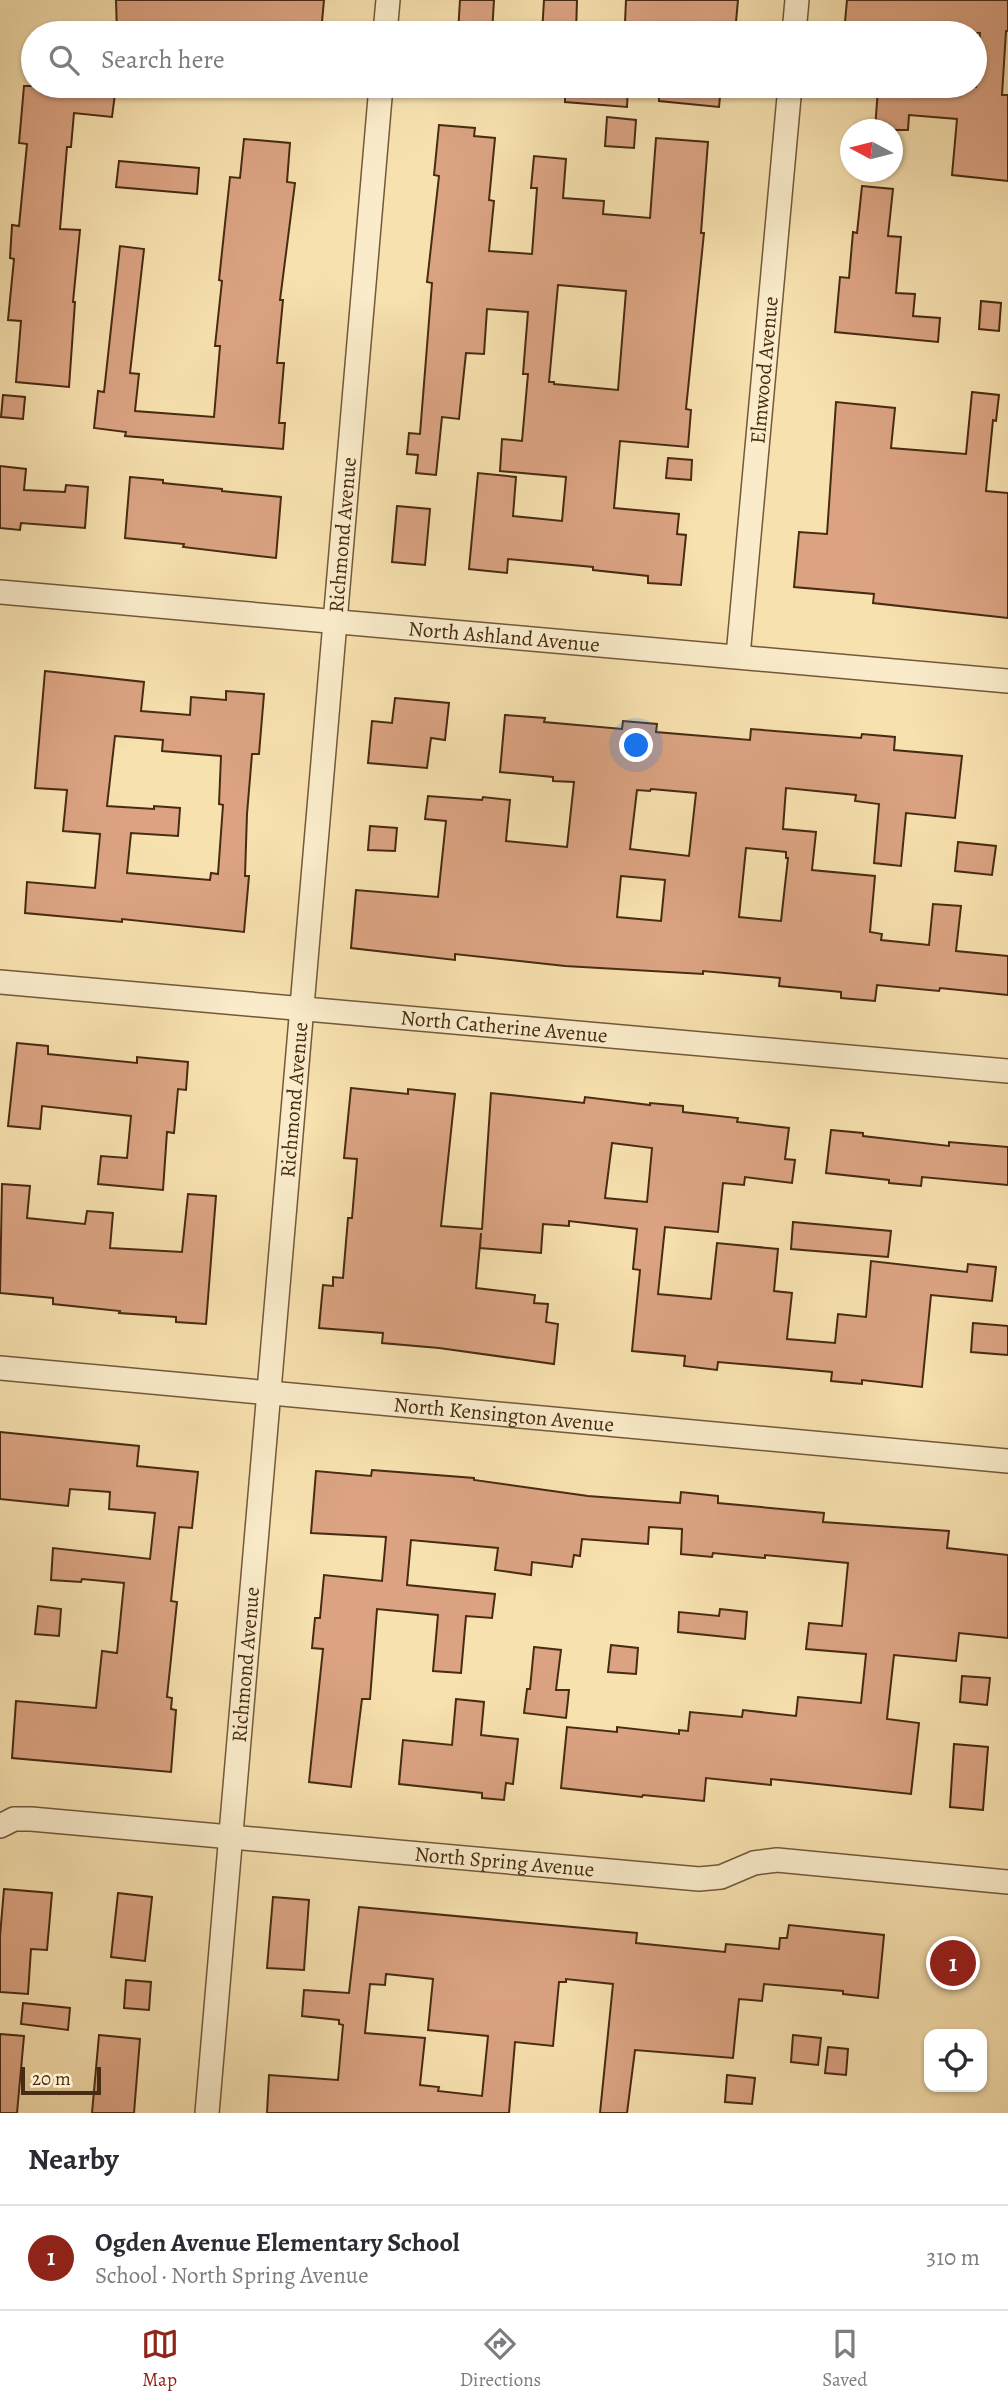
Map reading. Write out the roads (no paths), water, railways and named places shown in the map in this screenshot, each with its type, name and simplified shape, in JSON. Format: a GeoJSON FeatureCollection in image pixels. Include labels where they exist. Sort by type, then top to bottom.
{"type":"FeatureCollection","features":[{"type":"Feature","properties":{"kind":"street"},"geometry":{"type":"LineString","coordinates":[[386,21],[388,0]]}},
{"type":"Feature","properties":{"kind":"street"},"geometry":{"type":"LineString","coordinates":[[795,21],[797,0]]}},
{"type":"Feature","properties":{"kind":"street","name":"Richmond Avenue"},"geometry":{"type":"LineString","coordinates":[[207,2113],[380,98]]}},
{"type":"Feature","properties":{"kind":"street","name":"Elmwood Avenue"},"geometry":{"type":"LineString","coordinates":[[738,656],[789,98]]}},
{"type":"Feature","properties":{"kind":"street","name":"North Ashland Avenue"},"geometry":{"type":"LineString","coordinates":[[0,592],[334,624],[738,656],[1008,681]]}},
{"type":"Feature","properties":{"kind":"street","name":"North Catherine Avenue"},"geometry":{"type":"LineString","coordinates":[[0,982],[1008,1071]]}},
{"type":"Feature","properties":{"kind":"street","name":"North Kensington Avenue"},"geometry":{"type":"LineString","coordinates":[[0,1368],[1008,1461]]}},
{"type":"Feature","properties":{"kind":"street","name":"North Spring Avenue"},"geometry":{"type":"LineString","coordinates":[[0,1826],[14,1819],[31,1819],[699,1879],[721,1877],[754,1863],[777,1860],[1008,1882]]}},
{"type":"Feature","properties":{"kind":"place","name":"Ogden Avenue Elementary School"},"geometry":{"type":"Point","coordinates":[953,1963]}}]}
